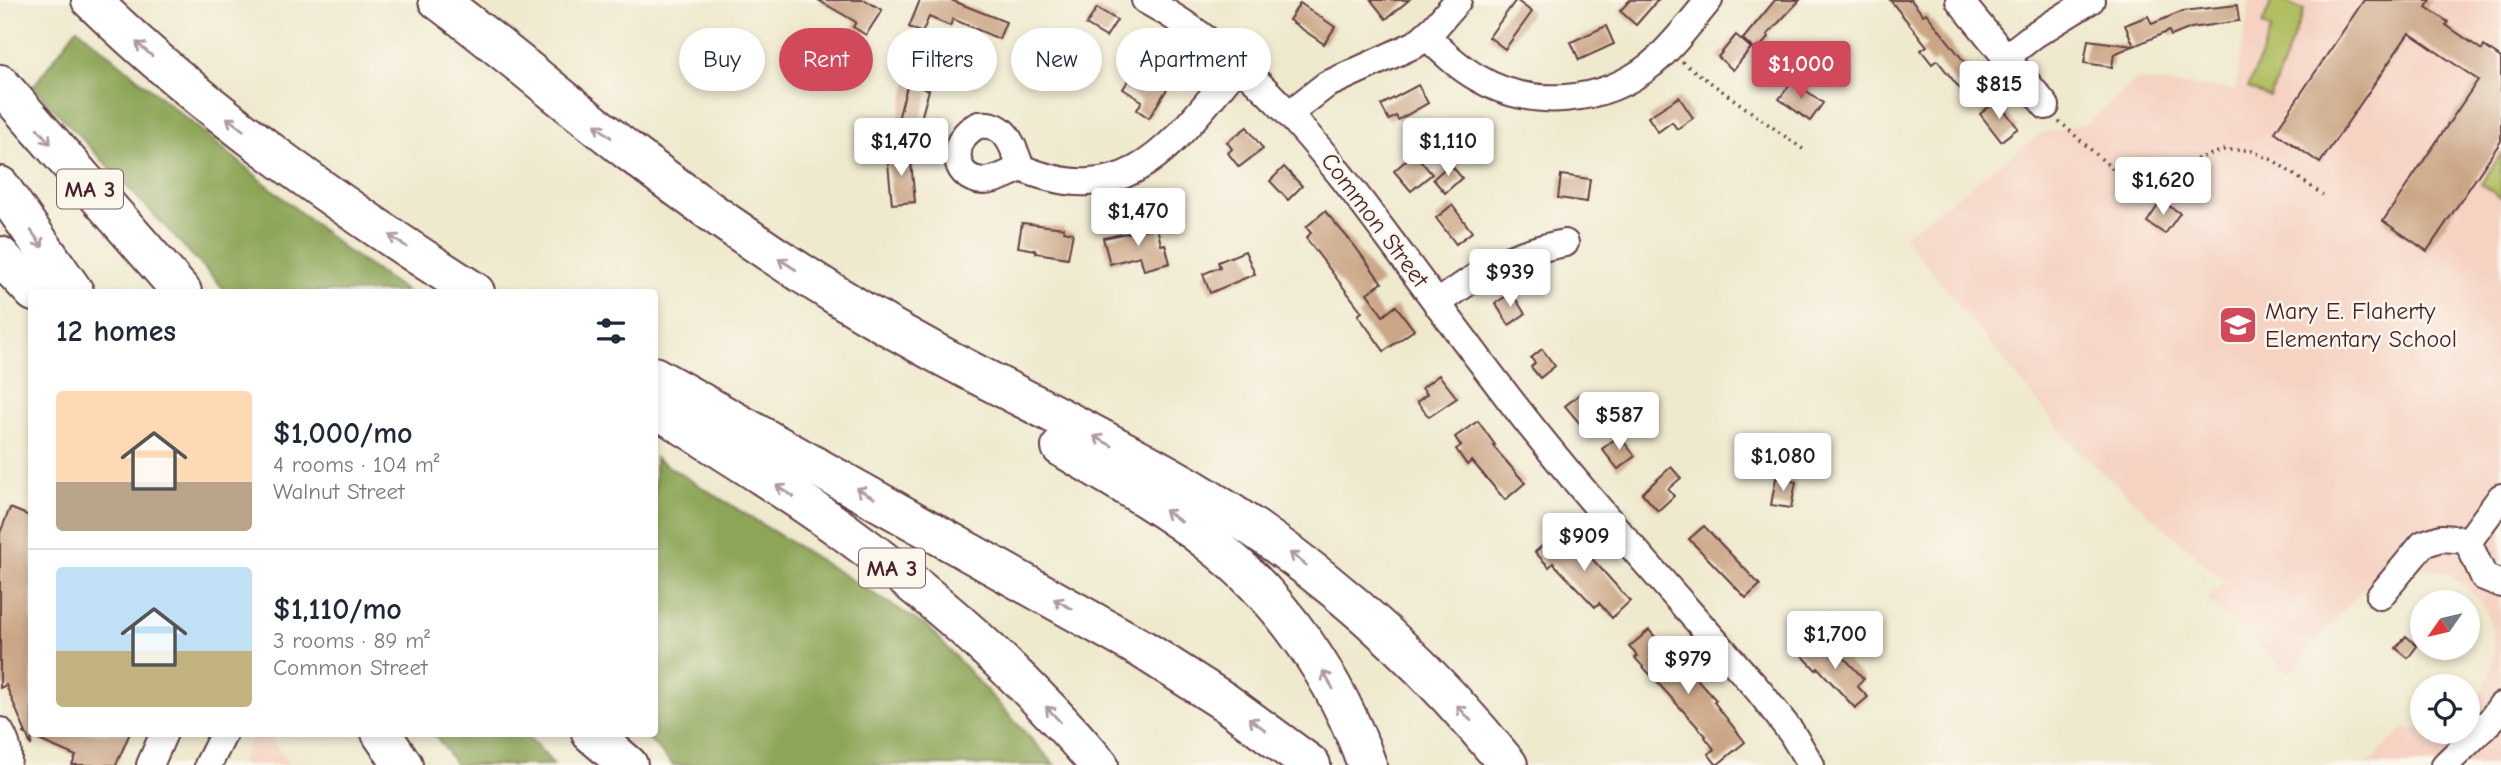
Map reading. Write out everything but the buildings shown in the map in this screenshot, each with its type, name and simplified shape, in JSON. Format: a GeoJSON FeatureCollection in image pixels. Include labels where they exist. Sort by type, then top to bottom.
{"type":"FeatureCollection","features":[{"type":"Feature","properties":{"kind":"highway"},"geometry":{"type":"LineString","coordinates":[[91,0],[145,51],[274,153],[470,289]]}},
{"type":"Feature","properties":{"kind":"highway"},"geometry":{"type":"LineString","coordinates":[[438,0],[666,179],[764,248],[978,394],[1152,501],[1212,544],[1256,584],[1299,636],[1326,676],[1363,753]]}},
{"type":"Feature","properties":{"kind":"highway"},"geometry":{"type":"LineString","coordinates":[[452,0],[528,70]]}},
{"type":"Feature","properties":{"kind":"highway","name":"MA 3"},"geometry":{"type":"LineString","coordinates":[[0,84],[179,289]]}},
{"type":"Feature","properties":{"kind":"highway"},"geometry":{"type":"LineString","coordinates":[[0,186],[72,289]]}},
{"type":"Feature","properties":{"kind":"highway"},"geometry":{"type":"LineString","coordinates":[[0,256],[31,289]]}},
{"type":"Feature","properties":{"kind":"highway"},"geometry":{"type":"LineString","coordinates":[[433,265],[493,289]]}},
{"type":"Feature","properties":{"kind":"highway"},"geometry":{"type":"LineString","coordinates":[[845,301],[1198,493],[1283,548],[1334,587],[1409,654],[1454,701],[1508,765]]}},
{"type":"Feature","properties":{"kind":"highway"},"geometry":{"type":"LineString","coordinates":[[658,378],[1161,661],[1234,708],[1311,765]]}},
{"type":"Feature","properties":{"kind":"highway","name":"MA 3"},"geometry":{"type":"LineString","coordinates":[[658,410],[791,495],[898,573],[1013,673],[1099,765]]}},
{"type":"Feature","properties":{"kind":"highway"},"geometry":{"type":"LineString","coordinates":[[383,737],[401,765]]}},
{"type":"Feature","properties":{"kind":"highway"},"geometry":{"type":"LineString","coordinates":[[585,737],[608,765]]}},
{"type":"Feature","properties":{"kind":"highway"},"geometry":{"type":"LineString","coordinates":[[596,737],[628,765]]}},
{"type":"Feature","properties":{"kind":"street","name":"Common Street"},"geometry":{"type":"LineString","coordinates":[[1145,0],[1188,28]]}},
{"type":"Feature","properties":{"kind":"street"},"geometry":{"type":"LineString","coordinates":[[1290,113],[1326,85],[1406,50],[1426,36],[1458,0]]}},
{"type":"Feature","properties":{"kind":"street"},"geometry":{"type":"LineString","coordinates":[[1426,36],[1455,62],[1485,83],[1518,94],[1542,98],[1580,97],[1613,88],[1643,70],[1667,49],[1709,0]]}},
{"type":"Feature","properties":{"kind":"street"},"geometry":{"type":"LineString","coordinates":[[1959,0],[2046,106]]}},
{"type":"Feature","properties":{"kind":"street"},"geometry":{"type":"LineString","coordinates":[[2006,57],[2035,35],[2091,0]]}},
{"type":"Feature","properties":{"kind":"street"},"geometry":{"type":"LineString","coordinates":[[1021,168],[1047,178],[1071,183],[1107,180],[1131,172],[1152,160],[1171,143],[1216,91]]}},
{"type":"Feature","properties":{"kind":"street","name":"Common Street"},"geometry":{"type":"LineString","coordinates":[[1267,91],[1290,113],[1326,155],[1542,440],[1771,705],[1811,765]]}},
{"type":"Feature","properties":{"kind":"street"},"geometry":{"type":"LineString","coordinates":[[1437,304],[1512,256],[1565,243]]}},
{"type":"Feature","properties":{"kind":"street"},"geometry":{"type":"LineString","coordinates":[[2501,498],[2469,540],[2470,549],[2484,576],[2501,584]]}},
{"type":"Feature","properties":{"kind":"street"},"geometry":{"type":"LineString","coordinates":[[2380,596],[2423,544],[2434,539],[2469,540]]}},
{"type":"Feature","properties":{"kind":"street"},"geometry":{"type":"LineString","coordinates":[[2445,765],[2492,719],[2501,706]]}},
{"type":"Feature","properties":{"kind":"street"},"geometry":{"type":"LineString","coordinates":[[158,762],[163,737]]}},
{"type":"Feature","properties":{"kind":"street"},"geometry":{"type":"LineString","coordinates":[[208,765],[222,737]]}},
{"type":"Feature","properties":{"kind":"path"},"geometry":{"type":"LineString","coordinates":[[1667,49],[1681,62],[1804,150]]}},
{"type":"Feature","properties":{"kind":"path"},"geometry":{"type":"LineString","coordinates":[[2046,106],[2065,128],[2123,176],[2147,176],[2224,150],[2249,150],[2273,160],[2323,195]]}},
{"type":"Feature","properties":{"kind":"shaded area","name":"Mary E. Flaherty Elementary School"},"geometry":{"type":"Polygon","coordinates":[[[2250,0],[2501,0],[2501,765],[2367,765],[2403,729],[2410,729],[2410,744],[2480,744],[2480,693],[2491,670],[2494,652],[2493,633],[2480,602],[2480,590],[2470,590],[2450,575],[2431,569],[2411,567],[2390,570],[2371,579],[2290,673],[2207,600],[2224,581],[2073,446],[1903,236],[2040,134],[2087,124],[2136,80],[2235,90],[2250,0]]]}},
{"type":"Feature","properties":{"kind":"shaded area"},"geometry":{"type":"Polygon","coordinates":[[[251,737],[270,737],[290,765],[240,765],[251,737]]]}},
{"type":"Feature","properties":{"kind":"green space"},"geometry":{"type":"Polygon","coordinates":[[[2272,0],[2280,0],[2304,10],[2270,97],[2248,88],[2271,29],[2262,25],[2272,0]]]}},
{"type":"Feature","properties":{"kind":"green space"},"geometry":{"type":"Polygon","coordinates":[[[77,28],[347,251],[403,289],[224,289],[33,87],[77,28]]]}},
{"type":"Feature","properties":{"kind":"green space"},"geometry":{"type":"Polygon","coordinates":[[[2501,154],[2501,198],[2481,184],[2501,154]]]}},
{"type":"Feature","properties":{"kind":"green space"},"geometry":{"type":"Polygon","coordinates":[[[658,460],[929,628],[1055,765],[673,765],[647,737],[658,737],[658,460]]]}},
{"type":"Feature","properties":{"kind":"green space"},"geometry":{"type":"Polygon","coordinates":[[[437,737],[529,737],[554,765],[456,765],[437,737]]]}},
{"type":"Feature","properties":{"kind":"place","name":"Mary E. Flaherty Elementary School"},"geometry":{"type":"Point","coordinates":[2238,325]}}]}
